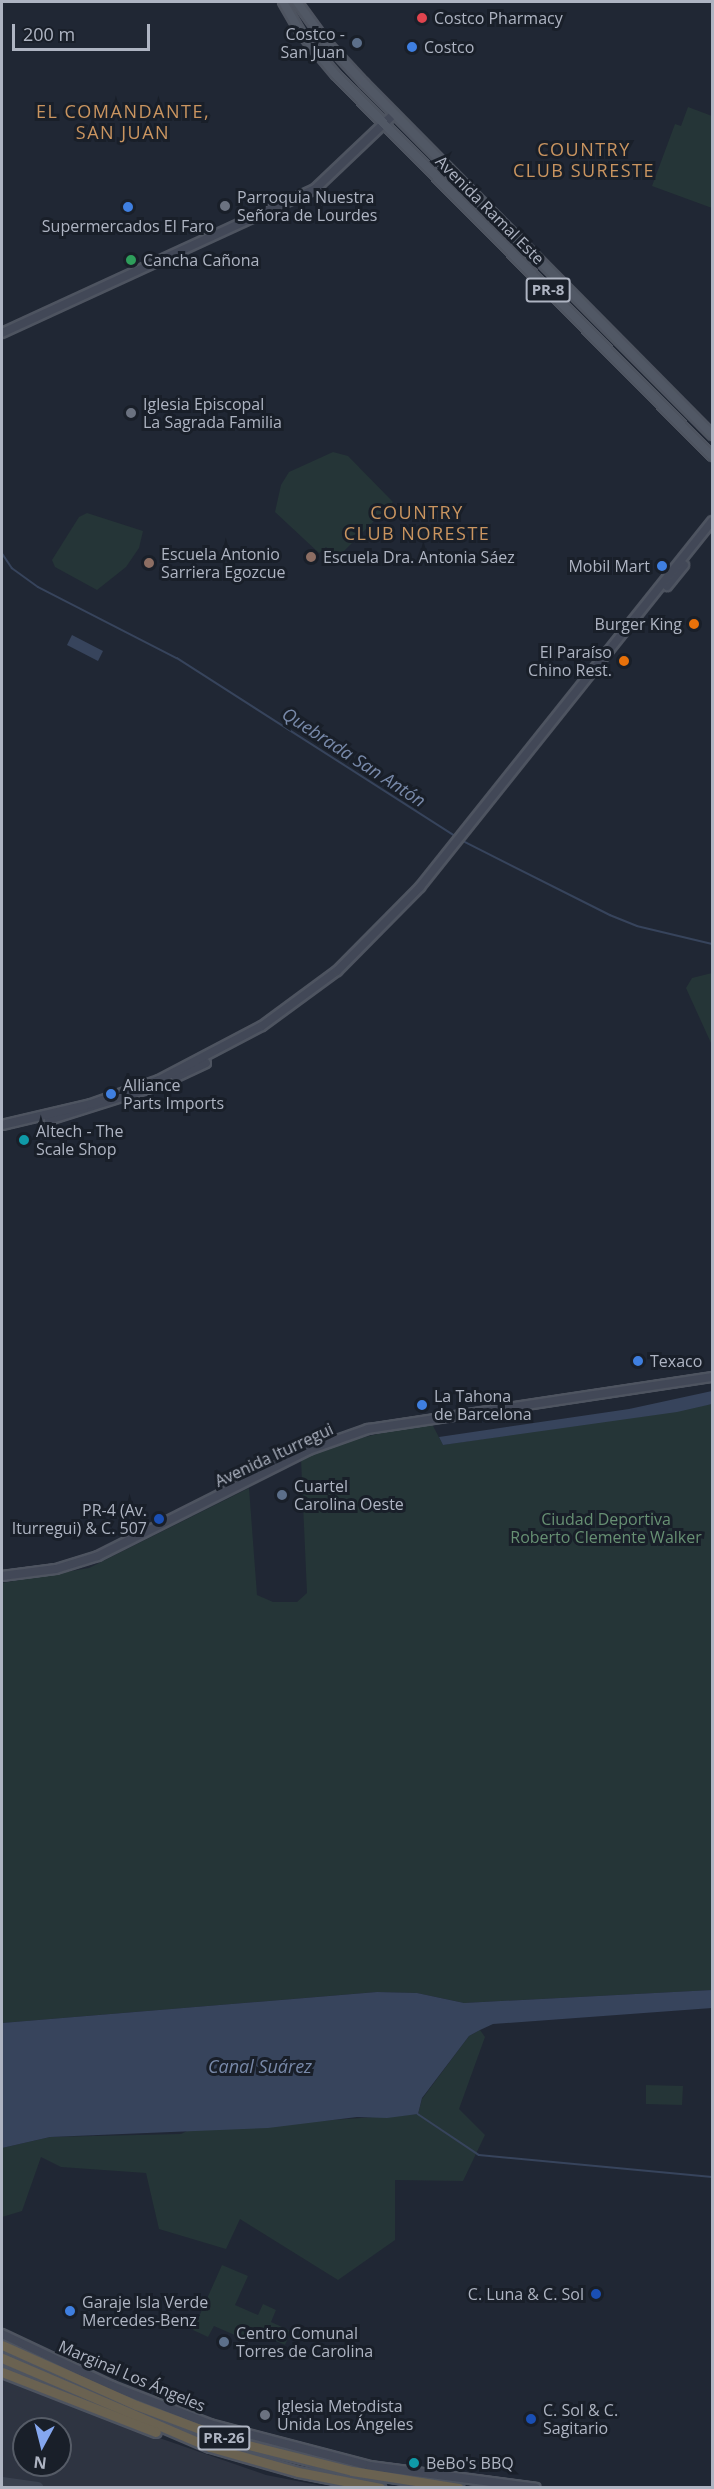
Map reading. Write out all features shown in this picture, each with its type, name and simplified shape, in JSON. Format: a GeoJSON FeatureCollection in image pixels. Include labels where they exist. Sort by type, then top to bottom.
{"type":"FeatureCollection","features":[{"type":"Feature","properties":{"kind":"highway","name":"PR-26"},"geometry":{"type":"LineString","coordinates":[[2,2345],[136,2405],[232,2441],[352,2471],[459,2487]]}},
{"type":"Feature","properties":{"kind":"highway","name":"PR-26"},"geometry":{"type":"LineString","coordinates":[[2,2358],[210,2447],[298,2472],[380,2487]]}},
{"type":"Feature","properties":{"kind":"highway"},"geometry":{"type":"LineString","coordinates":[[2,2372],[88,2408],[210,2447]]}},
{"type":"Feature","properties":{"kind":"main road","name":"Avenida Ramal Este"},"geometry":{"type":"LineString","coordinates":[[283,2],[310,46],[712,456]]}},
{"type":"Feature","properties":{"kind":"main road","name":"Avenida Ramal Este"},"geometry":{"type":"LineString","coordinates":[[297,2],[337,55],[712,435]]}},
{"type":"Feature","properties":{"kind":"street"},"geometry":{"type":"LineString","coordinates":[[2,333],[295,201],[315,189],[394,114]]}},
{"type":"Feature","properties":{"kind":"street"},"geometry":{"type":"LineString","coordinates":[[467,833],[712,521]]}},
{"type":"Feature","properties":{"kind":"street"},"geometry":{"type":"LineString","coordinates":[[2,1127],[82,1112],[148,1090],[265,1030],[356,960],[404,913],[456,845],[712,528]]}},
{"type":"Feature","properties":{"kind":"street","name":"Avenida Iturregui"},"geometry":{"type":"LineString","coordinates":[[2,1576],[56,1569],[98,1556],[309,1450],[368,1429],[712,1377]]}},
{"type":"Feature","properties":{"kind":"street","name":"Marginal Los Ángeles"},"geometry":{"type":"LineString","coordinates":[[2,2334],[112,2386],[210,2424],[370,2466],[536,2487]]}},
{"type":"Feature","properties":{"kind":"shaded area"},"geometry":{"type":"Polygon","coordinates":[[[2,2366],[101,2411],[99,2417],[266,2475],[328,2487],[2,2488],[2,2366]]]}},
{"type":"Feature","properties":{"kind":"green space"},"geometry":{"type":"Polygon","coordinates":[[[688,107],[712,116],[712,208],[652,186],[675,124],[681,126],[688,107]]]}},
{"type":"Feature","properties":{"kind":"green space"},"geometry":{"type":"Polygon","coordinates":[[[333,452],[348,456],[393,502],[337,558],[326,547],[319,553],[275,512],[281,485],[289,472],[333,452]]]}},
{"type":"Feature","properties":{"kind":"green space"},"geometry":{"type":"Polygon","coordinates":[[[87,513],[143,531],[139,548],[126,567],[97,590],[55,567],[52,560],[79,517],[87,513]]]}},
{"type":"Feature","properties":{"kind":"green space"},"geometry":{"type":"Polygon","coordinates":[[[712,973],[711,1043],[686,988],[692,978],[712,973]]]}},
{"type":"Feature","properties":{"kind":"green space","name":"Ciudad Deportiva Roberto Clemente Walker"},"geometry":{"type":"Polygon","coordinates":[[[712,1404],[712,1990],[464,2003],[417,1993],[377,1992],[2,2023],[2,1583],[89,1568],[249,1488],[257,1595],[273,1602],[297,1602],[307,1593],[301,1459],[341,1443],[410,1426],[432,1424],[443,1445],[712,1404]]]}},
{"type":"Feature","properties":{"kind":"green space"},"geometry":{"type":"Polygon","coordinates":[[[480,2030],[485,2037],[459,2109],[485,2135],[463,2181],[395,2180],[395,2240],[338,2280],[240,2219],[226,2249],[159,2229],[146,2173],[61,2167],[41,2157],[22,2211],[2,2217],[2,2148],[50,2137],[181,2134],[189,2130],[418,2114],[422,2099],[469,2036],[480,2030]]]}},
{"type":"Feature","properties":{"kind":"green space"},"geometry":{"type":"Polygon","coordinates":[[[646,2085],[683,2086],[682,2105],[646,2104],[646,2085]]]}},
{"type":"Feature","properties":{"kind":"green space"},"geometry":{"type":"Polygon","coordinates":[[[222,2265],[248,2276],[235,2305],[258,2315],[263,2304],[276,2310],[271,2322],[291,2331],[285,2345],[251,2330],[246,2340],[214,2326],[208,2337],[193,2330],[222,2265]]]}},
{"type":"Feature","properties":{"kind":"water"},"geometry":{"type":"Polygon","coordinates":[[[72,635],[103,651],[98,661],[67,645],[72,635]]]}},
{"type":"Feature","properties":{"kind":"water"},"geometry":{"type":"Polygon","coordinates":[[[712,1391],[712,1404],[677,1412],[443,1445],[439,1437],[629,1409],[712,1391]]]}},
{"type":"Feature","properties":{"kind":"water","name":"Canal Suárez"},"geometry":{"type":"Polygon","coordinates":[[[712,1990],[712,2008],[493,2024],[469,2036],[422,2098],[418,2114],[387,2118],[357,2117],[268,2128],[50,2137],[2,2148],[2,2023],[377,1992],[417,1993],[464,2003],[712,1990]]]}},
{"type":"Feature","properties":{"kind":"waterway","name":"Quebrada San Antón"},"geometry":{"type":"LineString","coordinates":[[2,553],[12,568],[38,587],[177,658],[457,837]]}},
{"type":"Feature","properties":{"kind":"waterway","name":"Quebrada San Antón"},"geometry":{"type":"LineString","coordinates":[[461,840],[610,915],[637,926],[712,944]]}},
{"type":"Feature","properties":{"kind":"waterway"},"geometry":{"type":"LineString","coordinates":[[418,2114],[479,2155],[712,2177]]}},
{"type":"Feature","properties":{"kind":"taxiway"},"geometry":{"type":"LineString","coordinates":[[2,2483],[38,2488]]}},
{"type":"Feature","properties":{"kind":"place","name":"Costco Pharmacy"},"geometry":{"type":"Point","coordinates":[422,18]}},
{"type":"Feature","properties":{"kind":"place","name":"Costco - San Juan"},"geometry":{"type":"Point","coordinates":[357,43]}},
{"type":"Feature","properties":{"kind":"place","name":"Costco"},"geometry":{"type":"Point","coordinates":[412,47]}},
{"type":"Feature","properties":{"kind":"place","name":"Parroquia Nuestra Señora de Lourdes"},"geometry":{"type":"Point","coordinates":[225,206]}},
{"type":"Feature","properties":{"kind":"place","name":"Supermercados El Faro"},"geometry":{"type":"Point","coordinates":[128,207]}},
{"type":"Feature","properties":{"kind":"place","name":"Cancha Cañona"},"geometry":{"type":"Point","coordinates":[131,260]}},
{"type":"Feature","properties":{"kind":"place","name":"Iglesia Episcopal La Sagrada Familia"},"geometry":{"type":"Point","coordinates":[131,413]}},
{"type":"Feature","properties":{"kind":"place","name":"Escuela Dra. Antonia Sáez"},"geometry":{"type":"Point","coordinates":[311,557]}},
{"type":"Feature","properties":{"kind":"place","name":"Escuela Antonio Sarriera Egozcue"},"geometry":{"type":"Point","coordinates":[149,563]}},
{"type":"Feature","properties":{"kind":"place","name":"Mobil Mart"},"geometry":{"type":"Point","coordinates":[662,566]}},
{"type":"Feature","properties":{"kind":"place","name":"Burger King"},"geometry":{"type":"Point","coordinates":[694,624]}},
{"type":"Feature","properties":{"kind":"place","name":"El Paraíso Chino Rest."},"geometry":{"type":"Point","coordinates":[624,661]}},
{"type":"Feature","properties":{"kind":"place","name":"Alliance Parts Imports"},"geometry":{"type":"Point","coordinates":[111,1094]}},
{"type":"Feature","properties":{"kind":"place","name":"Altech - The Scale Shop"},"geometry":{"type":"Point","coordinates":[24,1140]}},
{"type":"Feature","properties":{"kind":"place","name":"Texaco"},"geometry":{"type":"Point","coordinates":[638,1361]}},
{"type":"Feature","properties":{"kind":"place","name":"La Tahona de Barcelona"},"geometry":{"type":"Point","coordinates":[422,1405]}},
{"type":"Feature","properties":{"kind":"place","name":"Cuartel Carolina Oeste"},"geometry":{"type":"Point","coordinates":[282,1495]}},
{"type":"Feature","properties":{"kind":"place","name":"PR-4 (Av. Iturregui) & C. 507"},"geometry":{"type":"Point","coordinates":[159,1519]}},
{"type":"Feature","properties":{"kind":"place","name":"C. Luna & C. Sol"},"geometry":{"type":"Point","coordinates":[596,2294]}},
{"type":"Feature","properties":{"kind":"place","name":"Garaje Isla Verde Mercedes-Benz"},"geometry":{"type":"Point","coordinates":[70,2311]}},
{"type":"Feature","properties":{"kind":"place","name":"Centro Comunal Torres de Carolina"},"geometry":{"type":"Point","coordinates":[224,2342]}},
{"type":"Feature","properties":{"kind":"place","name":"Iglesia Metodista Unida Los Ángeles"},"geometry":{"type":"Point","coordinates":[265,2415]}},
{"type":"Feature","properties":{"kind":"place","name":"C. Sol & C. Sagitario"},"geometry":{"type":"Point","coordinates":[531,2419]}},
{"type":"Feature","properties":{"kind":"place","name":"BeBo's BBQ"},"geometry":{"type":"Point","coordinates":[414,2463]}},
{"type":"Feature","properties":{"kind":"district","name":"EL COMANDANTE, SAN JUAN"},"geometry":{"type":"Point","coordinates":[123,122]}},
{"type":"Feature","properties":{"kind":"district","name":"COUNTRY CLUB SURESTE"},"geometry":{"type":"Point","coordinates":[584,160]}},
{"type":"Feature","properties":{"kind":"district","name":"COUNTRY CLUB NORESTE"},"geometry":{"type":"Point","coordinates":[417,523]}}]}
